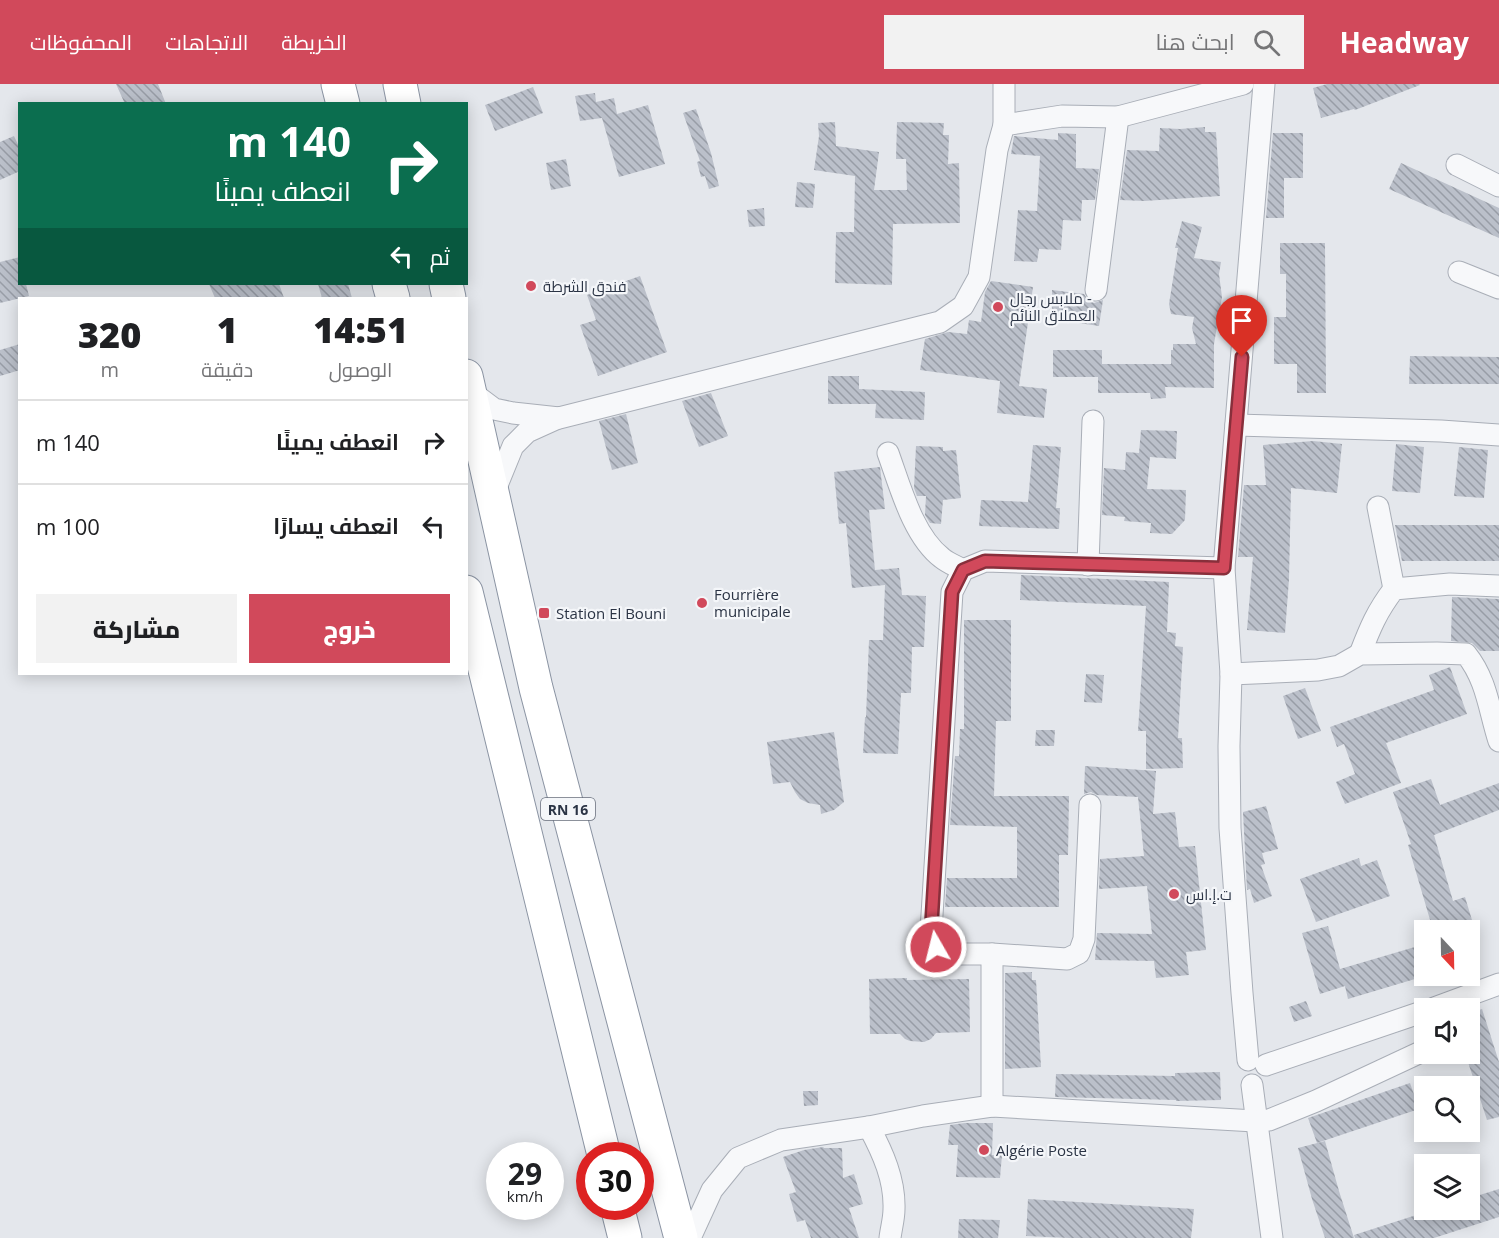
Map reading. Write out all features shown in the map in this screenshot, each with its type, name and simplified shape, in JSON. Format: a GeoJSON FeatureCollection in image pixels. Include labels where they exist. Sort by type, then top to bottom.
{"type":"FeatureCollection","features":[{"type":"Feature","properties":{"kind":"highway"},"geometry":{"type":"LineString","coordinates":[[338,84],[342,102]]}},
{"type":"Feature","properties":{"kind":"highway"},"geometry":{"type":"LineString","coordinates":[[400,84],[404,102]]}},
{"type":"Feature","properties":{"kind":"highway","name":"RN 16"},"geometry":{"type":"LineString","coordinates":[[468,384],[536,688],[681,1238]]}},
{"type":"Feature","properties":{"kind":"highway","name":"RN 16"},"geometry":{"type":"LineString","coordinates":[[468,600],[601,1142]]}},
{"type":"Feature","properties":{"kind":"highway"},"geometry":{"type":"LineString","coordinates":[[620,1220],[625,1238]]}},
{"type":"Feature","properties":{"kind":"street"},"geometry":{"type":"LineString","coordinates":[[493,495],[513,446],[527,432],[559,418],[940,322],[963,306],[979,277],[997,150],[1004,125],[1004,84]]}},
{"type":"Feature","properties":{"kind":"street"},"geometry":{"type":"LineString","coordinates":[[1004,125],[1062,117],[1118,117],[1243,84]]}},
{"type":"Feature","properties":{"kind":"street"},"geometry":{"type":"LineString","coordinates":[[1257,1063],[1242,993],[1230,828],[1228,746],[1231,674],[1224,568],[1264,84]]}},
{"type":"Feature","properties":{"kind":"street"},"geometry":{"type":"LineString","coordinates":[[1096,290],[1118,117]]}},
{"type":"Feature","properties":{"kind":"street"},"geometry":{"type":"LineString","coordinates":[[1457,165],[1499,186]]}},
{"type":"Feature","properties":{"kind":"street"},"geometry":{"type":"LineString","coordinates":[[1459,272],[1499,288]]}},
{"type":"Feature","properties":{"kind":"street"},"geometry":{"type":"LineString","coordinates":[[468,384],[494,409],[559,418]]}},
{"type":"Feature","properties":{"kind":"street"},"geometry":{"type":"LineString","coordinates":[[1088,565],[1093,421]]}},
{"type":"Feature","properties":{"kind":"street"},"geometry":{"type":"LineString","coordinates":[[1236,425],[1499,435]]}},
{"type":"Feature","properties":{"kind":"street"},"geometry":{"type":"LineString","coordinates":[[888,453],[905,503],[925,542],[942,558],[963,570]]}},
{"type":"Feature","properties":{"kind":"street"},"geometry":{"type":"LineString","coordinates":[[1378,507],[1394,589]]}},
{"type":"Feature","properties":{"kind":"street"},"geometry":{"type":"LineString","coordinates":[[1090,804],[1084,939],[1079,953],[1067,959],[992,954],[945,954],[936,947],[931,931],[952,592],[963,570],[985,561],[1224,568]]}},
{"type":"Feature","properties":{"kind":"street"},"geometry":{"type":"LineString","coordinates":[[1360,654],[1380,606],[1394,589],[1450,584],[1499,586]]}},
{"type":"Feature","properties":{"kind":"street"},"geometry":{"type":"LineString","coordinates":[[1231,674],[1318,670],[1339,666],[1360,654],[1437,652],[1466,654],[1475,665],[1483,682],[1499,741]]}},
{"type":"Feature","properties":{"kind":"street"},"geometry":{"type":"LineString","coordinates":[[992,954],[992,1106]]}},
{"type":"Feature","properties":{"kind":"street"},"geometry":{"type":"LineString","coordinates":[[1461,998],[1499,984]]}},
{"type":"Feature","properties":{"kind":"street"},"geometry":{"type":"LineString","coordinates":[[1272,1238],[1252,1086],[1244,1082],[1241,1074],[1242,1066],[1414,1014]]}},
{"type":"Feature","properties":{"kind":"street"},"geometry":{"type":"LineString","coordinates":[[690,1238],[711,1190],[738,1158],[781,1140],[992,1106],[1269,1120],[1316,1101],[1414,1055]]}},
{"type":"Feature","properties":{"kind":"street"},"geometry":{"type":"LineString","coordinates":[[869,1127],[881,1150],[893,1188],[894,1211],[890,1238]]}},
{"type":"Feature","properties":{"kind":"building"},"geometry":{"type":"Polygon","coordinates":[[[116,84],[158,84],[165,102],[124,102],[116,84]]]}},
{"type":"Feature","properties":{"kind":"building"},"geometry":{"type":"Polygon","coordinates":[[[1327,84],[1420,85],[1355,110],[1321,118],[1313,88],[1327,84]]]}},
{"type":"Feature","properties":{"kind":"building"},"geometry":{"type":"Polygon","coordinates":[[[533,87],[543,113],[495,131],[485,105],[533,87]]]}},
{"type":"Feature","properties":{"kind":"building"},"geometry":{"type":"Polygon","coordinates":[[[595,93],[596,102],[614,98],[617,114],[648,105],[665,164],[619,177],[602,118],[580,121],[575,96],[595,93]]]}},
{"type":"Feature","properties":{"kind":"building"},"geometry":{"type":"Polygon","coordinates":[[[696,109],[719,186],[709,189],[705,176],[701,177],[697,162],[700,161],[683,113],[696,109]]]}},
{"type":"Feature","properties":{"kind":"building"},"geometry":{"type":"Polygon","coordinates":[[[835,122],[836,146],[879,152],[874,190],[907,190],[906,159],[896,159],[897,122],[944,123],[943,135],[949,135],[948,164],[959,163],[960,223],[893,224],[892,285],[835,283],[836,232],[854,232],[855,176],[814,170],[819,136],[818,123],[835,122]]]}},
{"type":"Feature","properties":{"kind":"building"},"geometry":{"type":"Polygon","coordinates":[[[1205,127],[1205,132],[1216,132],[1220,196],[1144,201],[1120,200],[1127,150],[1159,151],[1160,128],[1205,127]]]}},
{"type":"Feature","properties":{"kind":"building"},"geometry":{"type":"Polygon","coordinates":[[[1058,133],[1076,134],[1076,168],[1099,169],[1095,200],[1082,200],[1081,221],[1063,220],[1061,250],[1039,249],[1037,262],[1014,261],[1018,210],[1037,211],[1040,156],[1011,154],[1014,136],[1058,140],[1058,133]]]}},
{"type":"Feature","properties":{"kind":"building"},"geometry":{"type":"Polygon","coordinates":[[[1273,133],[1303,133],[1303,178],[1284,178],[1284,218],[1266,218],[1273,133]]]}},
{"type":"Feature","properties":{"kind":"building"},"geometry":{"type":"Polygon","coordinates":[[[14,136],[18,145],[18,172],[0,180],[0,142],[14,136]]]}},
{"type":"Feature","properties":{"kind":"building"},"geometry":{"type":"Polygon","coordinates":[[[566,159],[571,186],[551,190],[546,163],[566,159]]]}},
{"type":"Feature","properties":{"kind":"building"},"geometry":{"type":"Polygon","coordinates":[[[1401,163],[1499,208],[1499,238],[1389,189],[1401,163]]]}},
{"type":"Feature","properties":{"kind":"building"},"geometry":{"type":"Polygon","coordinates":[[[797,182],[815,184],[813,208],[795,207],[797,182]]]}},
{"type":"Feature","properties":{"kind":"building"},"geometry":{"type":"Polygon","coordinates":[[[764,208],[765,226],[749,227],[747,210],[764,208]]]}},
{"type":"Feature","properties":{"kind":"building"},"geometry":{"type":"Polygon","coordinates":[[[1182,221],[1202,227],[1194,258],[1221,262],[1219,274],[1222,297],[1214,344],[1214,388],[1165,387],[1166,398],[1151,399],[1150,393],[1098,393],[1098,377],[1053,377],[1053,350],[1102,350],[1102,364],[1171,364],[1173,344],[1196,344],[1192,328],[1194,317],[1171,314],[1169,304],[1178,248],[1175,248],[1182,221]]]}},
{"type":"Feature","properties":{"kind":"building"},"geometry":{"type":"Polygon","coordinates":[[[1280,243],[1325,243],[1326,393],[1297,393],[1297,364],[1274,364],[1274,317],[1286,317],[1286,274],[1280,274],[1280,243]]]}},
{"type":"Feature","properties":{"kind":"building"},"geometry":{"type":"Polygon","coordinates":[[[18,258],[18,285],[26,285],[29,296],[0,303],[0,262],[18,258]]]}},
{"type":"Feature","properties":{"kind":"building"},"geometry":{"type":"Polygon","coordinates":[[[640,276],[667,352],[598,376],[580,325],[596,320],[587,295],[640,276]]]}},
{"type":"Feature","properties":{"kind":"building"},"geometry":{"type":"Polygon","coordinates":[[[991,281],[1033,287],[1019,386],[1047,389],[1044,418],[997,413],[1000,381],[920,370],[925,339],[948,332],[967,334],[969,320],[981,322],[985,292],[991,281]]]}},
{"type":"Feature","properties":{"kind":"building"},"geometry":{"type":"Polygon","coordinates":[[[209,285],[279,285],[284,297],[215,297],[209,285]]]}},
{"type":"Feature","properties":{"kind":"building"},"geometry":{"type":"Polygon","coordinates":[[[318,285],[348,285],[352,297],[322,297],[318,285]]]}},
{"type":"Feature","properties":{"kind":"building"},"geometry":{"type":"Polygon","coordinates":[[[1052,290],[1084,294],[1094,303],[1103,300],[1099,326],[1052,319],[1052,290]]]}},
{"type":"Feature","properties":{"kind":"building"},"geometry":{"type":"Polygon","coordinates":[[[18,345],[18,371],[0,376],[0,350],[18,345]]]}},
{"type":"Feature","properties":{"kind":"building"},"geometry":{"type":"Polygon","coordinates":[[[1410,356],[1499,357],[1499,384],[1409,384],[1410,356]]]}},
{"type":"Feature","properties":{"kind":"building"},"geometry":{"type":"Polygon","coordinates":[[[828,376],[859,376],[859,389],[925,392],[924,420],[875,418],[876,404],[828,404],[828,376]]]}},
{"type":"Feature","properties":{"kind":"building"},"geometry":{"type":"Polygon","coordinates":[[[711,393],[728,436],[699,447],[682,401],[711,393]]]}},
{"type":"Feature","properties":{"kind":"building"},"geometry":{"type":"Polygon","coordinates":[[[626,414],[638,463],[612,470],[599,421],[626,414]]]}},
{"type":"Feature","properties":{"kind":"building"},"geometry":{"type":"Polygon","coordinates":[[[1141,430],[1177,431],[1176,459],[1150,457],[1147,489],[1186,490],[1185,520],[1172,534],[1150,533],[1151,523],[1124,521],[1125,517],[1102,515],[1104,468],[1125,470],[1126,452],[1139,453],[1141,430]]]}},
{"type":"Feature","properties":{"kind":"building"},"geometry":{"type":"Polygon","coordinates":[[[1313,441],[1342,444],[1337,493],[1291,488],[1285,633],[1247,630],[1253,557],[1238,557],[1244,485],[1266,485],[1263,445],[1313,441]]]}},
{"type":"Feature","properties":{"kind":"building"},"geometry":{"type":"Polygon","coordinates":[[[1396,444],[1424,447],[1420,493],[1392,491],[1396,444]]]}},
{"type":"Feature","properties":{"kind":"building"},"geometry":{"type":"Polygon","coordinates":[[[1033,445],[1061,447],[1056,508],[1060,508],[1059,529],[979,526],[981,500],[1028,502],[1033,445]]]}},
{"type":"Feature","properties":{"kind":"building"},"geometry":{"type":"Polygon","coordinates":[[[916,446],[943,447],[943,451],[956,450],[961,498],[943,500],[941,524],[930,523],[925,515],[926,496],[917,496],[914,488],[916,446]]]}},
{"type":"Feature","properties":{"kind":"building"},"geometry":{"type":"Polygon","coordinates":[[[1459,447],[1488,450],[1484,498],[1454,496],[1459,447]]]}},
{"type":"Feature","properties":{"kind":"building"},"geometry":{"type":"Polygon","coordinates":[[[880,467],[885,509],[869,510],[875,570],[899,568],[902,595],[926,596],[924,647],[912,647],[911,693],[901,693],[898,754],[863,753],[869,640],[883,640],[885,585],[852,588],[846,523],[839,524],[834,472],[880,467]]]}},
{"type":"Feature","properties":{"kind":"building"},"geometry":{"type":"Polygon","coordinates":[[[1395,525],[1499,525],[1499,561],[1402,561],[1395,525]]]}},
{"type":"Feature","properties":{"kind":"building"},"geometry":{"type":"Polygon","coordinates":[[[1021,575],[1169,582],[1167,632],[1176,633],[1175,646],[1183,647],[1178,738],[1182,738],[1183,768],[1146,769],[1146,731],[1138,731],[1146,606],[1020,600],[1021,575]]]}},
{"type":"Feature","properties":{"kind":"building"},"geometry":{"type":"Polygon","coordinates":[[[1452,597],[1499,599],[1499,651],[1480,651],[1472,643],[1451,641],[1452,597]]]}},
{"type":"Feature","properties":{"kind":"building"},"geometry":{"type":"Polygon","coordinates":[[[964,620],[1011,620],[1011,721],[996,721],[994,796],[1069,796],[1068,855],[1059,855],[1059,907],[945,907],[947,878],[1017,878],[1017,827],[950,825],[955,756],[959,756],[960,729],[964,729],[964,620]]]}},
{"type":"Feature","properties":{"kind":"building"},"geometry":{"type":"Polygon","coordinates":[[[1450,667],[1467,714],[1386,743],[1401,783],[1345,804],[1336,782],[1355,774],[1344,744],[1337,747],[1330,727],[1434,690],[1429,675],[1450,667]]]}},
{"type":"Feature","properties":{"kind":"building"},"geometry":{"type":"Polygon","coordinates":[[[1086,674],[1104,675],[1102,703],[1084,702],[1086,674]]]}},
{"type":"Feature","properties":{"kind":"building"},"geometry":{"type":"Polygon","coordinates":[[[1305,688],[1321,731],[1298,739],[1283,696],[1305,688]]]}},
{"type":"Feature","properties":{"kind":"building"},"geometry":{"type":"Polygon","coordinates":[[[1036,730],[1055,730],[1054,746],[1035,746],[1036,730]]]}},
{"type":"Feature","properties":{"kind":"building"},"geometry":{"type":"Polygon","coordinates":[[[834,732],[844,802],[834,810],[821,814],[820,805],[800,799],[790,782],[773,784],[767,742],[834,732]]]}},
{"type":"Feature","properties":{"kind":"building"},"geometry":{"type":"Polygon","coordinates":[[[1085,766],[1156,771],[1153,814],[1175,812],[1179,847],[1195,846],[1206,950],[1186,952],[1189,975],[1156,978],[1154,961],[1095,960],[1097,933],[1152,934],[1147,886],[1099,889],[1100,859],[1144,856],[1138,797],[1097,795],[1091,792],[1084,794],[1085,766]]]}},
{"type":"Feature","properties":{"kind":"building"},"geometry":{"type":"Polygon","coordinates":[[[1431,779],[1440,805],[1499,783],[1499,810],[1434,835],[1453,901],[1465,897],[1472,920],[1430,920],[1408,845],[1411,844],[1393,792],[1431,779]]]}},
{"type":"Feature","properties":{"kind":"building"},"geometry":{"type":"Polygon","coordinates":[[[1266,806],[1278,849],[1262,853],[1265,864],[1261,865],[1272,896],[1254,903],[1250,889],[1247,890],[1243,812],[1266,806]]]}},
{"type":"Feature","properties":{"kind":"building"},"geometry":{"type":"Polygon","coordinates":[[[1359,858],[1361,866],[1377,860],[1390,896],[1316,922],[1300,879],[1359,858]]]}},
{"type":"Feature","properties":{"kind":"building"},"geometry":{"type":"Polygon","coordinates":[[[1328,926],[1340,969],[1414,947],[1414,979],[1348,999],[1345,986],[1320,994],[1302,933],[1328,926]]]}},
{"type":"Feature","properties":{"kind":"building"},"geometry":{"type":"Polygon","coordinates":[[[1032,972],[1032,980],[1036,980],[1041,1067],[1005,1069],[1005,973],[1032,972]]]}},
{"type":"Feature","properties":{"kind":"building"},"geometry":{"type":"Polygon","coordinates":[[[907,978],[907,980],[969,979],[970,1032],[936,1033],[924,1042],[910,1041],[900,1034],[870,1034],[869,979],[907,978]]]}},
{"type":"Feature","properties":{"kind":"building"},"geometry":{"type":"Polygon","coordinates":[[[1306,1001],[1312,1016],[1294,1022],[1289,1007],[1306,1001]]]}},
{"type":"Feature","properties":{"kind":"building"},"geometry":{"type":"Polygon","coordinates":[[[1482,1009],[1499,1062],[1499,1117],[1487,1120],[1480,1099],[1480,1076],[1473,1076],[1469,1064],[1480,1064],[1480,1010],[1482,1009]]]}},
{"type":"Feature","properties":{"kind":"building"},"geometry":{"type":"Polygon","coordinates":[[[1220,1072],[1221,1100],[1176,1101],[1055,1097],[1056,1074],[1175,1076],[1175,1073],[1220,1072]]]}},
{"type":"Feature","properties":{"kind":"building"},"geometry":{"type":"Polygon","coordinates":[[[1410,1083],[1414,1095],[1414,1111],[1317,1143],[1308,1118],[1410,1083]]]}},
{"type":"Feature","properties":{"kind":"building"},"geometry":{"type":"Polygon","coordinates":[[[803,1091],[818,1091],[818,1105],[804,1106],[803,1091]]]}},
{"type":"Feature","properties":{"kind":"building","name":"Algérie Poste"},"geometry":{"type":"Polygon","coordinates":[[[993,1123],[992,1155],[1002,1155],[1000,1178],[956,1177],[958,1145],[948,1145],[950,1125],[993,1123]]]}},
{"type":"Feature","properties":{"kind":"building"},"geometry":{"type":"Polygon","coordinates":[[[1325,1141],[1354,1238],[1325,1238],[1312,1199],[1298,1148],[1325,1141]]]}},
{"type":"Feature","properties":{"kind":"building"},"geometry":{"type":"Polygon","coordinates":[[[823,1147],[842,1148],[843,1178],[854,1174],[863,1204],[849,1208],[859,1238],[811,1238],[805,1220],[797,1222],[789,1194],[796,1192],[783,1157],[823,1147]]]}},
{"type":"Feature","properties":{"kind":"building"},"geometry":{"type":"Polygon","coordinates":[[[1499,1189],[1499,1217],[1434,1238],[1355,1238],[1354,1235],[1414,1216],[1414,1220],[1480,1220],[1480,1195],[1499,1189]]]}},
{"type":"Feature","properties":{"kind":"building"},"geometry":{"type":"Polygon","coordinates":[[[1028,1199],[1194,1209],[1191,1238],[1026,1236],[1028,1199]]]}},
{"type":"Feature","properties":{"kind":"building"},"geometry":{"type":"Polygon","coordinates":[[[959,1219],[1000,1220],[998,1238],[958,1238],[959,1219]]]}},
{"type":"Feature","properties":{"kind":"place","name":"فندق الشرطة"},"geometry":{"type":"Point","coordinates":[531,286]}},
{"type":"Feature","properties":{"kind":"place","name":"ملابس رجال - العملاق النائم"},"geometry":{"type":"Point","coordinates":[998,307]}},
{"type":"Feature","properties":{"kind":"place","name":"Fourrière municipale"},"geometry":{"type":"Point","coordinates":[702,603]}},
{"type":"Feature","properties":{"kind":"place","name":"Station El Bouni"},"geometry":{"type":"Point","coordinates":[544,613]}},
{"type":"Feature","properties":{"kind":"place","name":"ت.إ.اس"},"geometry":{"type":"Point","coordinates":[1174,894]}},
{"type":"Feature","properties":{"kind":"place","name":"Algérie Poste"},"geometry":{"type":"Point","coordinates":[984,1150]}},
{"type":"Feature","properties":{"kind":"route"},"geometry":{"type":"LineString","coordinates":[[936,947],[931,931],[952,592],[963,570],[985,561],[1224,568],[1242,357]]}}]}
